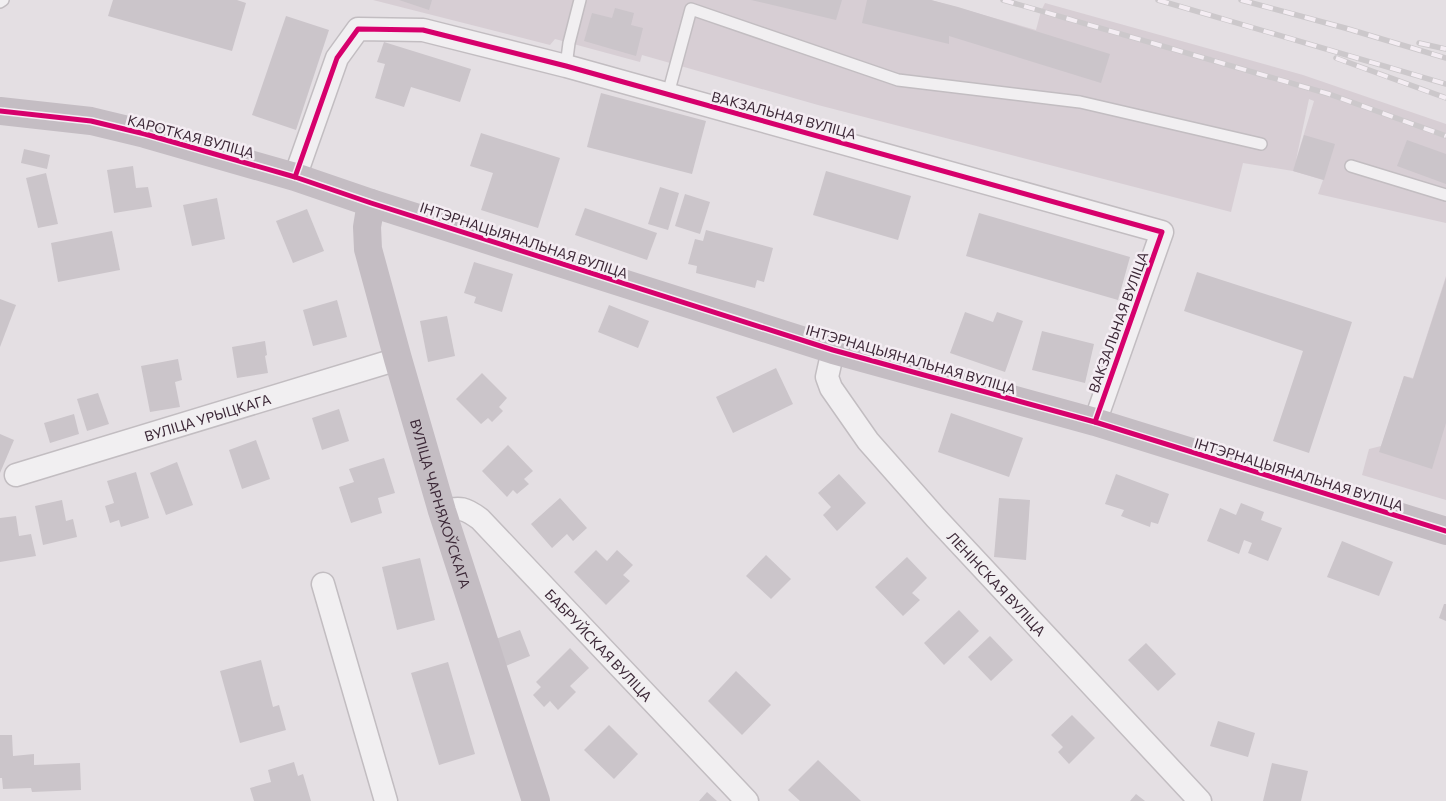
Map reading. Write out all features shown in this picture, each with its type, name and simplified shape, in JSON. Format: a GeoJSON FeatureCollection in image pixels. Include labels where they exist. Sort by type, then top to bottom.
{"type":"FeatureCollection","features":[{"type":"Feature","properties":{"kind":"street","name":"ВАКЗАЛЬНАЯ ВУЛІЦА"},"geometry":{"type":"LineString","coordinates":[[295,177],[337,58],[358,29],[423,30],[566,66],[1162,232],[1095,422]]}},
{"type":"Feature","properties":{"kind":"street","name":"КАРОТКАЯ ВУЛІЦА"},"geometry":{"type":"LineString","coordinates":[[0,110],[91,121],[145,134],[295,177],[371,203]]}},
{"type":"Feature","properties":{"kind":"street","name":"ІНТЭРНАЦЫЯНАЛЬНАЯ ВУЛІЦА"},"geometry":{"type":"LineString","coordinates":[[371,203],[833,350],[1095,422],[1446,531]]}},
{"type":"Feature","properties":{"kind":"street","name":"ВУЛІЦА ЧАРНЯХОЎСКАГА"},"geometry":{"type":"LineString","coordinates":[[371,203],[367,227],[368,249],[398,360],[442,511],[536,801]]}},
{"type":"Feature","properties":{"kind":"street","name":"ЛЕНІНСКАЯ ВУЛІЦА"},"geometry":{"type":"LineString","coordinates":[[833,350],[827,377],[831,388],[868,441],[943,525],[1200,801]]}},
{"type":"Feature","properties":{"kind":"street","name":"ВУЛІЦА УРЫЦКАГА"},"geometry":{"type":"LineString","coordinates":[[16,475],[398,360]]}},
{"type":"Feature","properties":{"kind":"street","name":"БАБРУЙСКАЯ ВУЛІЦА"},"geometry":{"type":"LineString","coordinates":[[442,511],[453,508],[466,510],[480,519],[747,801]]}},
{"type":"Feature","properties":{"kind":"street"},"geometry":{"type":"LineString","coordinates":[[323,584],[386,801]]}},
{"type":"Feature","properties":{"kind":"lane"},"geometry":{"type":"LineString","coordinates":[[566,66],[569,43],[580,0]]}},
{"type":"Feature","properties":{"kind":"lane"},"geometry":{"type":"LineString","coordinates":[[668,94],[691,9],[898,80],[1080,102],[1261,144]]}},
{"type":"Feature","properties":{"kind":"lane"},"geometry":{"type":"LineString","coordinates":[[1351,166],[1446,195]]}},
{"type":"Feature","properties":{"kind":"shaded area"},"geometry":{"type":"Polygon","coordinates":[[[373,0],[931,0],[1036,30],[1045,3],[1303,75],[1446,124],[1446,223],[1318,194],[1323,180],[1293,171],[1243,163],[1231,212],[818,105],[642,55],[640,62],[555,39],[550,45],[373,0]],[[1309,99],[1296,160],[1314,101],[1309,99]]]}},
{"type":"Feature","properties":{"kind":"shaded area"},"geometry":{"type":"Polygon","coordinates":[[[1446,276],[1446,500],[1362,475],[1369,449],[1381,446],[1404,376],[1413,378],[1446,276]]]}},
{"type":"Feature","properties":{"kind":"building"},"geometry":{"type":"Polygon","coordinates":[[[113,0],[237,0],[246,3],[232,51],[108,16],[113,0]]]}},
{"type":"Feature","properties":{"kind":"building"},"geometry":{"type":"Polygon","coordinates":[[[399,0],[432,0],[429,10],[399,0]]]}},
{"type":"Feature","properties":{"kind":"building"},"geometry":{"type":"Polygon","coordinates":[[[751,0],[842,0],[836,20],[751,0]]]}},
{"type":"Feature","properties":{"kind":"building"},"geometry":{"type":"Polygon","coordinates":[[[867,0],[931,0],[1110,54],[1101,83],[949,36],[949,44],[862,23],[867,0]]]}},
{"type":"Feature","properties":{"kind":"building"},"geometry":{"type":"Polygon","coordinates":[[[615,8],[634,13],[631,25],[643,28],[636,56],[584,41],[592,13],[612,18],[615,8]]]}},
{"type":"Feature","properties":{"kind":"building"},"geometry":{"type":"Polygon","coordinates":[[[286,16],[329,30],[296,130],[252,115],[286,16]]]}},
{"type":"Feature","properties":{"kind":"building"},"geometry":{"type":"Polygon","coordinates":[[[384,42],[471,69],[460,102],[411,87],[404,107],[375,98],[385,64],[377,62],[384,42]]]}},
{"type":"Feature","properties":{"kind":"building"},"geometry":{"type":"Polygon","coordinates":[[[601,93],[706,121],[692,174],[587,147],[601,93]]]}},
{"type":"Feature","properties":{"kind":"building"},"geometry":{"type":"Polygon","coordinates":[[[481,133],[560,158],[538,228],[481,210],[493,173],[470,166],[481,133]]]}},
{"type":"Feature","properties":{"kind":"building"},"geometry":{"type":"Polygon","coordinates":[[[1304,135],[1335,144],[1324,180],[1293,171],[1304,135]]]}},
{"type":"Feature","properties":{"kind":"building"},"geometry":{"type":"Polygon","coordinates":[[[1407,140],[1446,154],[1446,184],[1397,166],[1407,140]]]}},
{"type":"Feature","properties":{"kind":"building"},"geometry":{"type":"Polygon","coordinates":[[[24,149],[50,155],[47,169],[21,163],[24,149]]]}},
{"type":"Feature","properties":{"kind":"building"},"geometry":{"type":"Polygon","coordinates":[[[133,166],[136,188],[148,187],[152,207],[114,213],[107,170],[133,166]]]}},
{"type":"Feature","properties":{"kind":"building"},"geometry":{"type":"Polygon","coordinates":[[[826,171],[911,196],[898,240],[813,215],[826,171]]]}},
{"type":"Feature","properties":{"kind":"building"},"geometry":{"type":"Polygon","coordinates":[[[46,173],[58,224],[38,228],[26,178],[46,173]]]}},
{"type":"Feature","properties":{"kind":"building"},"geometry":{"type":"Polygon","coordinates":[[[660,187],[679,193],[668,230],[648,224],[660,187]]]}},
{"type":"Feature","properties":{"kind":"building"},"geometry":{"type":"Polygon","coordinates":[[[685,194],[710,202],[700,234],[675,226],[685,194]]]}},
{"type":"Feature","properties":{"kind":"building"},"geometry":{"type":"Polygon","coordinates":[[[217,198],[225,239],[192,246],[183,205],[217,198]]]}},
{"type":"Feature","properties":{"kind":"building"},"geometry":{"type":"Polygon","coordinates":[[[585,208],[657,233],[647,260],[575,235],[585,208]]]}},
{"type":"Feature","properties":{"kind":"building"},"geometry":{"type":"Polygon","coordinates":[[[307,209],[324,251],[293,263],[276,221],[307,209]]]}},
{"type":"Feature","properties":{"kind":"building"},"geometry":{"type":"Polygon","coordinates":[[[979,213],[1130,257],[1118,300],[966,256],[979,213]]]}},
{"type":"Feature","properties":{"kind":"building"},"geometry":{"type":"Polygon","coordinates":[[[706,230],[773,248],[764,282],[757,280],[755,288],[696,273],[697,266],[688,264],[695,239],[703,241],[706,230]]]}},
{"type":"Feature","properties":{"kind":"building"},"geometry":{"type":"Polygon","coordinates":[[[112,231],[120,270],[58,282],[51,243],[112,231]]]}},
{"type":"Feature","properties":{"kind":"building"},"geometry":{"type":"Polygon","coordinates":[[[474,262],[513,274],[502,312],[474,303],[476,297],[464,293],[474,262]]]}},
{"type":"Feature","properties":{"kind":"building"},"geometry":{"type":"Polygon","coordinates":[[[1197,272],[1352,322],[1309,453],[1273,441],[1303,351],[1184,311],[1197,272]]]}},
{"type":"Feature","properties":{"kind":"building"},"geometry":{"type":"Polygon","coordinates":[[[1446,278],[1446,423],[1432,469],[1379,452],[1404,376],[1413,379],[1446,278]]]}},
{"type":"Feature","properties":{"kind":"building"},"geometry":{"type":"Polygon","coordinates":[[[0,299],[16,305],[0,347],[0,299]]]}},
{"type":"Feature","properties":{"kind":"building"},"geometry":{"type":"Polygon","coordinates":[[[337,300],[347,337],[313,346],[303,310],[337,300]]]}},
{"type":"Feature","properties":{"kind":"building"},"geometry":{"type":"Polygon","coordinates":[[[609,305],[649,321],[638,348],[598,332],[609,305]]]}},
{"type":"Feature","properties":{"kind":"building"},"geometry":{"type":"Polygon","coordinates":[[[965,312],[993,322],[997,312],[1023,321],[1005,372],[950,353],[965,312]]]}},
{"type":"Feature","properties":{"kind":"building"},"geometry":{"type":"Polygon","coordinates":[[[447,316],[455,356],[428,362],[420,321],[447,316]]]}},
{"type":"Feature","properties":{"kind":"building"},"geometry":{"type":"Polygon","coordinates":[[[1042,331],[1094,344],[1085,383],[1032,370],[1042,331]]]}},
{"type":"Feature","properties":{"kind":"building"},"geometry":{"type":"Polygon","coordinates":[[[265,341],[268,373],[237,378],[232,347],[265,341]]]}},
{"type":"Feature","properties":{"kind":"building"},"geometry":{"type":"Polygon","coordinates":[[[178,359],[182,380],[175,382],[180,407],[150,412],[141,366],[178,359]]]}},
{"type":"Feature","properties":{"kind":"building"},"geometry":{"type":"Polygon","coordinates":[[[776,368],[793,404],[733,433],[716,397],[776,368]]]}},
{"type":"Feature","properties":{"kind":"building"},"geometry":{"type":"Polygon","coordinates":[[[482,373],[507,398],[499,407],[503,411],[492,422],[488,418],[481,424],[456,399],[482,373]]]}},
{"type":"Feature","properties":{"kind":"building"},"geometry":{"type":"Polygon","coordinates":[[[98,393],[109,424],[87,431],[77,399],[98,393]]]}},
{"type":"Feature","properties":{"kind":"building"},"geometry":{"type":"Polygon","coordinates":[[[339,409],[349,441],[322,450],[312,418],[339,409]]]}},
{"type":"Feature","properties":{"kind":"building"},"geometry":{"type":"Polygon","coordinates":[[[951,413],[1023,438],[1009,477],[938,452],[951,413]]]}},
{"type":"Feature","properties":{"kind":"building"},"geometry":{"type":"Polygon","coordinates":[[[74,414],[79,434],[50,443],[44,423],[74,414]]]}},
{"type":"Feature","properties":{"kind":"building"},"geometry":{"type":"Polygon","coordinates":[[[0,434],[14,440],[0,473],[0,434]]]}},
{"type":"Feature","properties":{"kind":"building"},"geometry":{"type":"Polygon","coordinates":[[[256,440],[270,479],[242,489],[229,450],[256,440]]]}},
{"type":"Feature","properties":{"kind":"building"},"geometry":{"type":"Polygon","coordinates":[[[508,445],[533,471],[524,479],[529,484],[517,494],[513,490],[507,497],[482,471],[508,445]]]}},
{"type":"Feature","properties":{"kind":"building"},"geometry":{"type":"Polygon","coordinates":[[[384,458],[395,493],[378,498],[382,513],[351,523],[339,487],[354,482],[349,469],[384,458]]]}},
{"type":"Feature","properties":{"kind":"building"},"geometry":{"type":"Polygon","coordinates":[[[177,462],[193,505],[166,515],[150,473],[177,462]]]}},
{"type":"Feature","properties":{"kind":"building"},"geometry":{"type":"Polygon","coordinates":[[[136,472],[149,518],[121,527],[119,520],[110,523],[105,506],[114,503],[107,481],[136,472]]]}},
{"type":"Feature","properties":{"kind":"building"},"geometry":{"type":"Polygon","coordinates":[[[839,474],[866,503],[837,531],[823,515],[831,507],[818,493],[839,474]]]}},
{"type":"Feature","properties":{"kind":"building"},"geometry":{"type":"Polygon","coordinates":[[[1116,474],[1169,494],[1158,524],[1151,522],[1150,527],[1121,516],[1124,510],[1105,504],[1116,474]]]}},
{"type":"Feature","properties":{"kind":"building"},"geometry":{"type":"Polygon","coordinates":[[[560,498],[587,528],[573,541],[567,534],[552,548],[531,524],[560,498]]]}},
{"type":"Feature","properties":{"kind":"building"},"geometry":{"type":"Polygon","coordinates":[[[999,498],[1030,500],[1026,560],[994,557],[999,498]]]}},
{"type":"Feature","properties":{"kind":"building"},"geometry":{"type":"Polygon","coordinates":[[[62,500],[66,521],[73,519],[77,537],[43,545],[35,506],[62,500]]]}},
{"type":"Feature","properties":{"kind":"building"},"geometry":{"type":"Polygon","coordinates":[[[1241,503],[1264,512],[1261,520],[1282,528],[1268,561],[1248,553],[1252,543],[1244,540],[1239,554],[1207,541],[1220,508],[1236,515],[1241,503]]]}},
{"type":"Feature","properties":{"kind":"building"},"geometry":{"type":"Polygon","coordinates":[[[16,516],[19,536],[31,534],[36,556],[0,562],[0,518],[16,516]]]}},
{"type":"Feature","properties":{"kind":"building"},"geometry":{"type":"Polygon","coordinates":[[[1342,541],[1393,562],[1379,596],[1327,577],[1342,541]]]}},
{"type":"Feature","properties":{"kind":"building"},"geometry":{"type":"Polygon","coordinates":[[[596,550],[607,561],[617,550],[633,565],[623,575],[630,581],[606,605],[574,572],[596,550]]]}},
{"type":"Feature","properties":{"kind":"building"},"geometry":{"type":"Polygon","coordinates":[[[766,555],[791,579],[771,599],[746,576],[766,555]]]}},
{"type":"Feature","properties":{"kind":"building"},"geometry":{"type":"Polygon","coordinates":[[[907,557],[927,578],[912,593],[920,600],[903,616],[875,587],[907,557]]]}},
{"type":"Feature","properties":{"kind":"building"},"geometry":{"type":"Polygon","coordinates":[[[420,558],[435,620],[397,630],[382,567],[420,558]]]}},
{"type":"Feature","properties":{"kind":"building"},"geometry":{"type":"Polygon","coordinates":[[[1444,604],[1446,604],[1446,621],[1439,618],[1444,604]]]}},
{"type":"Feature","properties":{"kind":"building"},"geometry":{"type":"Polygon","coordinates":[[[959,610],[979,631],[944,665],[924,643],[959,610]]]}},
{"type":"Feature","properties":{"kind":"building"},"geometry":{"type":"Polygon","coordinates":[[[520,630],[530,656],[503,667],[493,640],[520,630]]]}},
{"type":"Feature","properties":{"kind":"building"},"geometry":{"type":"Polygon","coordinates":[[[990,636],[1013,660],[991,681],[968,657],[990,636]]]}},
{"type":"Feature","properties":{"kind":"building"},"geometry":{"type":"Polygon","coordinates":[[[1146,643],[1176,674],[1158,691],[1128,660],[1146,643]]]}},
{"type":"Feature","properties":{"kind":"building"},"geometry":{"type":"Polygon","coordinates":[[[570,648],[589,668],[570,686],[576,692],[558,710],[550,701],[544,707],[533,695],[541,687],[536,682],[570,648]]]}},
{"type":"Feature","properties":{"kind":"building"},"geometry":{"type":"Polygon","coordinates":[[[261,660],[273,707],[279,705],[286,730],[240,743],[220,671],[261,660]]]}},
{"type":"Feature","properties":{"kind":"building"},"geometry":{"type":"Polygon","coordinates":[[[448,662],[475,754],[439,765],[411,673],[448,662]]]}},
{"type":"Feature","properties":{"kind":"building"},"geometry":{"type":"Polygon","coordinates":[[[736,671],[771,705],[742,735],[708,701],[736,671]]]}},
{"type":"Feature","properties":{"kind":"building"},"geometry":{"type":"Polygon","coordinates":[[[1072,715],[1095,738],[1069,764],[1058,752],[1063,747],[1051,735],[1072,715]]]}},
{"type":"Feature","properties":{"kind":"building"},"geometry":{"type":"Polygon","coordinates":[[[1218,721],[1255,733],[1248,757],[1210,746],[1218,721]]]}},
{"type":"Feature","properties":{"kind":"building"},"geometry":{"type":"Polygon","coordinates":[[[609,725],[638,754],[614,779],[584,750],[609,725]]]}},
{"type":"Feature","properties":{"kind":"building"},"geometry":{"type":"Polygon","coordinates":[[[0,735],[12,735],[13,756],[34,754],[34,765],[80,763],[81,790],[32,792],[31,788],[3,789],[2,778],[0,778],[0,735]]]}},
{"type":"Feature","properties":{"kind":"building"},"geometry":{"type":"Polygon","coordinates":[[[818,760],[861,801],[800,801],[788,790],[818,760]]]}},
{"type":"Feature","properties":{"kind":"building"},"geometry":{"type":"Polygon","coordinates":[[[294,762],[298,776],[303,774],[311,801],[254,801],[250,788],[271,782],[268,770],[294,762]]]}},
{"type":"Feature","properties":{"kind":"building"},"geometry":{"type":"Polygon","coordinates":[[[1272,763],[1308,771],[1301,801],[1263,801],[1272,763]]]}},
{"type":"Feature","properties":{"kind":"building"},"geometry":{"type":"Polygon","coordinates":[[[707,792],[717,801],[699,801],[707,792]]]}},
{"type":"Feature","properties":{"kind":"building"},"geometry":{"type":"Polygon","coordinates":[[[1136,794],[1145,801],[1130,801],[1136,794]]]}},
{"type":"Feature","properties":{"kind":"railway"},"geometry":{"type":"LineString","coordinates":[[1003,0],[1329,94],[1446,136]]}},
{"type":"Feature","properties":{"kind":"railway"},"geometry":{"type":"LineString","coordinates":[[1158,0],[1446,84]]}},
{"type":"Feature","properties":{"kind":"railway"},"geometry":{"type":"LineString","coordinates":[[1241,0],[1446,58]]}},
{"type":"Feature","properties":{"kind":"railway"},"geometry":{"type":"LineString","coordinates":[[1419,43],[1446,49]]}},
{"type":"Feature","properties":{"kind":"railway"},"geometry":{"type":"LineString","coordinates":[[1336,58],[1446,98]]}},
{"type":"Feature","properties":{"kind":"cycle path"},"geometry":{"type":"LineString","coordinates":[[295,177],[337,58],[358,29],[423,30],[566,66],[1162,232],[1095,422]]}},
{"type":"Feature","properties":{"kind":"cycle path"},"geometry":{"type":"LineString","coordinates":[[0,111],[91,121],[145,134],[295,177],[833,350],[1095,422],[1446,531]]}}]}
